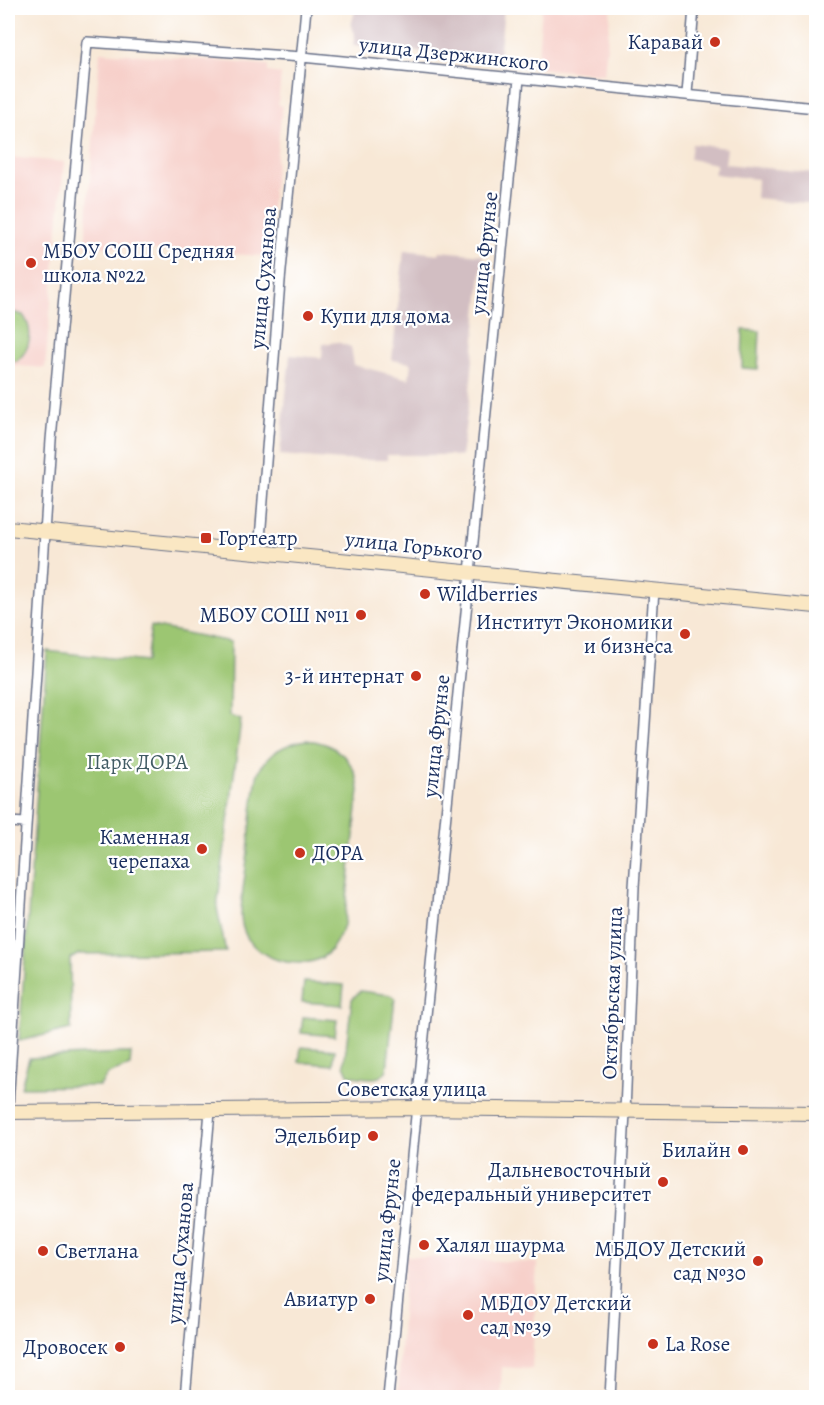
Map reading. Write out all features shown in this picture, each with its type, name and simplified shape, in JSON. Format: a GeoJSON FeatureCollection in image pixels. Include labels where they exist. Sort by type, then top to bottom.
{"type":"FeatureCollection","features":[{"type":"Feature","properties":{"kind":"main road","name":"улица Горького"},"geometry":{"type":"LineString","coordinates":[[8,528],[816,606]]}},
{"type":"Feature","properties":{"kind":"main road","name":"Советская улица"},"geometry":{"type":"LineString","coordinates":[[8,1112],[417,1108],[816,1113]]}},
{"type":"Feature","properties":{"kind":"street","name":"улица Суханова"},"geometry":{"type":"LineString","coordinates":[[259,552],[280,281],[306,8]]}},
{"type":"Feature","properties":{"kind":"street"},"geometry":{"type":"LineString","coordinates":[[687,94],[694,8]]}},
{"type":"Feature","properties":{"kind":"street","name":"улица Дзержинского"},"geometry":{"type":"LineString","coordinates":[[46,532],[51,440],[87,42],[302,57],[816,108]]}},
{"type":"Feature","properties":{"kind":"street","name":"улица Фрунзе"},"geometry":{"type":"LineString","coordinates":[[387,1398],[519,79]]}},
{"type":"Feature","properties":{"kind":"street"},"geometry":{"type":"LineString","coordinates":[[8,1106],[46,532]]}},
{"type":"Feature","properties":{"kind":"street","name":"Октябрьская улица"},"geometry":{"type":"LineString","coordinates":[[610,1398],[635,876],[654,590]]}},
{"type":"Feature","properties":{"kind":"street"},"geometry":{"type":"LineString","coordinates":[[8,822],[27,823]]}},
{"type":"Feature","properties":{"kind":"street","name":"улица Суханова"},"geometry":{"type":"LineString","coordinates":[[185,1398],[210,1111]]}},
{"type":"Feature","properties":{"kind":"shaded area"},"geometry":{"type":"Polygon","coordinates":[[[356,8],[504,8],[499,59],[353,45],[355,34],[351,25],[356,8]]]}},
{"type":"Feature","properties":{"kind":"shaded area"},"geometry":{"type":"Polygon","coordinates":[[[542,8],[611,8],[604,74],[537,68],[542,8]]]}},
{"type":"Feature","properties":{"kind":"shaded area"},"geometry":{"type":"Polygon","coordinates":[[[100,52],[268,65],[268,72],[281,74],[278,105],[282,106],[266,256],[85,246],[100,52]]]}},
{"type":"Feature","properties":{"kind":"shaded area"},"geometry":{"type":"Polygon","coordinates":[[[692,144],[727,148],[725,164],[816,173],[816,204],[756,198],[757,179],[714,174],[716,164],[690,159],[692,144]]]}},
{"type":"Feature","properties":{"kind":"shaded area","name":"МБОУ СОШ Средняя школа №22"},"geometry":{"type":"Polygon","coordinates":[[[8,157],[64,162],[45,368],[8,365],[8,157]]]}},
{"type":"Feature","properties":{"kind":"shaded area"},"geometry":{"type":"Polygon","coordinates":[[[404,250],[483,255],[461,457],[387,455],[387,460],[342,460],[280,455],[290,355],[322,358],[323,344],[337,342],[351,347],[354,365],[409,379],[411,363],[392,360],[404,250]]]}},
{"type":"Feature","properties":{"kind":"shaded area","name":"МБДОУ Детский сад №39"},"geometry":{"type":"Polygon","coordinates":[[[405,1256],[537,1263],[532,1369],[502,1367],[500,1397],[398,1398],[405,1256]]]}},
{"type":"Feature","properties":{"kind":"green space"},"geometry":{"type":"Polygon","coordinates":[[[8,311],[23,315],[29,327],[28,345],[17,361],[8,360],[8,311]]]}},
{"type":"Feature","properties":{"kind":"green space"},"geometry":{"type":"Polygon","coordinates":[[[743,330],[760,331],[758,369],[742,368],[743,330]]]}},
{"type":"Feature","properties":{"kind":"green space","name":"Парк ДОРА"},"geometry":{"type":"Polygon","coordinates":[[[151,626],[231,642],[230,716],[241,720],[217,908],[226,952],[79,954],[70,959],[71,1029],[19,1041],[47,651],[146,662],[151,626]]]}},
{"type":"Feature","properties":{"kind":"green space","name":"ДОРА"},"geometry":{"type":"Polygon","coordinates":[[[306,740],[326,744],[342,754],[354,770],[359,790],[344,925],[337,941],[328,953],[316,960],[299,963],[278,960],[252,944],[243,927],[241,908],[258,773],[278,750],[306,740]]]}},
{"type":"Feature","properties":{"kind":"green space"},"geometry":{"type":"Polygon","coordinates":[[[304,982],[344,985],[342,1005],[302,1002],[304,982]]]}},
{"type":"Feature","properties":{"kind":"green space"},"geometry":{"type":"Polygon","coordinates":[[[360,991],[390,995],[395,998],[387,1069],[377,1078],[352,1076],[348,1074],[344,1065],[352,999],[360,991]]]}},
{"type":"Feature","properties":{"kind":"green space"},"geometry":{"type":"Polygon","coordinates":[[[303,1017],[337,1020],[335,1036],[301,1033],[303,1017]]]}},
{"type":"Feature","properties":{"kind":"green space"},"geometry":{"type":"Polygon","coordinates":[[[301,1047],[335,1050],[333,1065],[299,1062],[301,1047]]]}},
{"type":"Feature","properties":{"kind":"green space"},"geometry":{"type":"Polygon","coordinates":[[[131,1053],[130,1066],[108,1074],[100,1086],[21,1087],[29,1058],[131,1053]]]}},
{"type":"Feature","properties":{"kind":"place","name":"Каравай"},"geometry":{"type":"Point","coordinates":[715,42]}},
{"type":"Feature","properties":{"kind":"place","name":"МБОУ СОШ Средняя школа №22"},"geometry":{"type":"Point","coordinates":[31,263]}},
{"type":"Feature","properties":{"kind":"place","name":"Купи для дома"},"geometry":{"type":"Point","coordinates":[308,316]}},
{"type":"Feature","properties":{"kind":"place","name":"Гортеатр"},"geometry":{"type":"Point","coordinates":[206,538]}},
{"type":"Feature","properties":{"kind":"place","name":"Wildberries"},"geometry":{"type":"Point","coordinates":[425,594]}},
{"type":"Feature","properties":{"kind":"place","name":"МБОУ СОШ №11"},"geometry":{"type":"Point","coordinates":[361,615]}},
{"type":"Feature","properties":{"kind":"place","name":"Институт Экономики и бизнеса"},"geometry":{"type":"Point","coordinates":[685,634]}},
{"type":"Feature","properties":{"kind":"place","name":"3-й интернат"},"geometry":{"type":"Point","coordinates":[416,676]}},
{"type":"Feature","properties":{"kind":"place","name":"Каменная черепаха"},"geometry":{"type":"Point","coordinates":[202,849]}},
{"type":"Feature","properties":{"kind":"place","name":"ДОРА"},"geometry":{"type":"Point","coordinates":[300,853]}},
{"type":"Feature","properties":{"kind":"place","name":"Эдельбир"},"geometry":{"type":"Point","coordinates":[373,1136]}},
{"type":"Feature","properties":{"kind":"place","name":"Билайн"},"geometry":{"type":"Point","coordinates":[743,1150]}},
{"type":"Feature","properties":{"kind":"place","name":"Дальневосточный федеральный университет"},"geometry":{"type":"Point","coordinates":[663,1182]}},
{"type":"Feature","properties":{"kind":"place","name":"Халял шаурма"},"geometry":{"type":"Point","coordinates":[424,1245]}},
{"type":"Feature","properties":{"kind":"place","name":"Светлана"},"geometry":{"type":"Point","coordinates":[43,1251]}},
{"type":"Feature","properties":{"kind":"place","name":"МБДОУ Детский сад №30"},"geometry":{"type":"Point","coordinates":[758,1261]}},
{"type":"Feature","properties":{"kind":"place","name":"Авиатур"},"geometry":{"type":"Point","coordinates":[370,1299]}},
{"type":"Feature","properties":{"kind":"place","name":"МБДОУ Детский сад №39"},"geometry":{"type":"Point","coordinates":[468,1315]}},
{"type":"Feature","properties":{"kind":"place","name":"La Rose"},"geometry":{"type":"Point","coordinates":[653,1344]}},
{"type":"Feature","properties":{"kind":"place","name":"Дровосек"},"geometry":{"type":"Point","coordinates":[120,1347]}}]}
